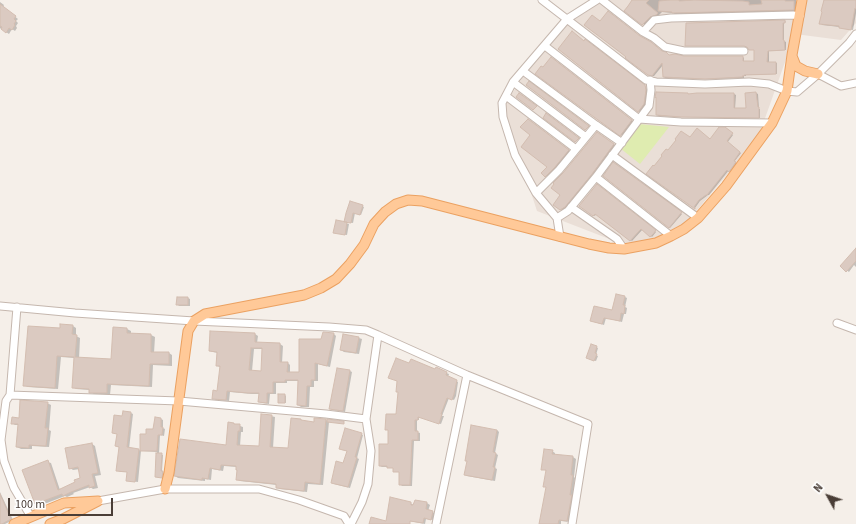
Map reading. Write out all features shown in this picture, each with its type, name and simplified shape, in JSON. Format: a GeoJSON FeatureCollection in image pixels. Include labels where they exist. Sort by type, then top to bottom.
{"type":"FeatureCollection","features":[{"type":"Feature","properties":{"kind":"main road"},"geometry":{"type":"LineString","coordinates":[[165,489],[169,473],[188,331],[194,321],[205,314],[304,295],[321,288],[336,279],[350,264],[364,245],[374,224],[384,212],[396,204],[408,200],[422,201],[560,237],[609,248],[624,249],[656,243],[671,236],[684,229],[698,218],[726,186],[772,123],[787,91],[802,0]]}},
{"type":"Feature","properties":{"kind":"main road"},"geometry":{"type":"LineString","coordinates":[[792,55],[796,66],[805,72],[818,74]]}},
{"type":"Feature","properties":{"kind":"main road"},"geometry":{"type":"LineString","coordinates":[[14,524],[64,503],[98,501]]}},
{"type":"Feature","properties":{"kind":"main road"},"geometry":{"type":"LineString","coordinates":[[50,524],[98,501]]}},
{"type":"Feature","properties":{"kind":"street"},"geometry":{"type":"LineString","coordinates":[[542,0],[646,80],[656,82],[705,84],[750,82],[769,84],[787,91],[798,92],[818,74],[856,34]]}},
{"type":"Feature","properties":{"kind":"street"},"geometry":{"type":"LineString","coordinates":[[560,237],[557,218],[536,193],[515,155],[503,116],[502,103],[513,82],[567,19],[597,0]]}},
{"type":"Feature","properties":{"kind":"street"},"geometry":{"type":"LineString","coordinates":[[602,0],[665,47],[684,51],[744,51]]}},
{"type":"Feature","properties":{"kind":"street"},"geometry":{"type":"LineString","coordinates":[[643,32],[654,20],[671,18],[800,16]]}},
{"type":"Feature","properties":{"kind":"street"},"geometry":{"type":"LineString","coordinates":[[545,46],[639,119],[681,122],[772,123]]}},
{"type":"Feature","properties":{"kind":"street"},"geometry":{"type":"LineString","coordinates":[[523,71],[622,143]]}},
{"type":"Feature","properties":{"kind":"street"},"geometry":{"type":"LineString","coordinates":[[818,74],[841,86],[856,83]]}},
{"type":"Feature","properties":{"kind":"street"},"geometry":{"type":"LineString","coordinates":[[557,218],[568,211],[596,177],[649,106],[651,90],[650,80]]}},
{"type":"Feature","properties":{"kind":"street"},"geometry":{"type":"LineString","coordinates":[[513,82],[586,137]]}},
{"type":"Feature","properties":{"kind":"street"},"geometry":{"type":"LineString","coordinates":[[506,96],[576,149]]}},
{"type":"Feature","properties":{"kind":"street"},"geometry":{"type":"LineString","coordinates":[[536,193],[559,170],[596,125]]}},
{"type":"Feature","properties":{"kind":"street"},"geometry":{"type":"LineString","coordinates":[[612,155],[698,218]]}},
{"type":"Feature","properties":{"kind":"street"},"geometry":{"type":"LineString","coordinates":[[596,177],[671,236]]}},
{"type":"Feature","properties":{"kind":"street"},"geometry":{"type":"LineString","coordinates":[[571,206],[617,239],[624,249]]}},
{"type":"Feature","properties":{"kind":"street"},"geometry":{"type":"LineString","coordinates":[[0,306],[194,321],[366,330],[467,375],[588,424],[572,524]]}},
{"type":"Feature","properties":{"kind":"street"},"geometry":{"type":"LineString","coordinates":[[17,307],[10,395],[6,401],[1,440],[4,461],[14,488],[31,517]]}},
{"type":"Feature","properties":{"kind":"street"},"geometry":{"type":"LineString","coordinates":[[837,323],[856,330]]}},
{"type":"Feature","properties":{"kind":"street"},"geometry":{"type":"LineString","coordinates":[[98,501],[165,489],[259,489],[300,500],[344,516],[350,524],[362,502],[368,484],[371,451],[366,419],[378,335]]}},
{"type":"Feature","properties":{"kind":"street"},"geometry":{"type":"LineString","coordinates":[[436,524],[467,375]]}},
{"type":"Feature","properties":{"kind":"street"},"geometry":{"type":"LineString","coordinates":[[10,395],[179,401],[366,419]]}},
{"type":"Feature","properties":{"kind":"shaded area"},"geometry":{"type":"Polygon","coordinates":[[[601,0],[856,0],[856,23],[841,40],[795,34],[758,138],[682,228],[630,247],[537,211],[503,107],[552,33],[601,0]]]}},
{"type":"Feature","properties":{"kind":"green space"},"geometry":{"type":"Polygon","coordinates":[[[639,124],[669,127],[640,164],[620,148],[639,124]]]}},
{"type":"Feature","properties":{"kind":"building"},"geometry":{"type":"Polygon","coordinates":[[[632,0],[649,0],[646,3],[658,13],[650,17],[642,25],[624,11],[632,0]]]}},
{"type":"Feature","properties":{"kind":"building"},"geometry":{"type":"Polygon","coordinates":[[[761,0],[785,0],[794,1],[794,10],[672,13],[658,11],[659,1],[743,1],[749,2],[749,5],[762,4],[761,0]]]}},
{"type":"Feature","properties":{"kind":"building"},"geometry":{"type":"Polygon","coordinates":[[[824,0],[856,0],[856,9],[855,8],[851,30],[839,28],[839,26],[819,24],[824,0]]]}},
{"type":"Feature","properties":{"kind":"building"},"geometry":{"type":"Polygon","coordinates":[[[0,4],[16,16],[14,19],[16,21],[14,24],[15,25],[12,30],[9,28],[6,33],[0,26],[0,4]]]}},
{"type":"Feature","properties":{"kind":"building"},"geometry":{"type":"Polygon","coordinates":[[[608,11],[640,36],[669,55],[743,56],[743,61],[754,61],[754,50],[749,50],[744,46],[685,46],[686,23],[785,20],[785,23],[783,23],[783,40],[785,50],[768,51],[767,62],[776,62],[776,74],[744,75],[742,76],[743,77],[705,79],[663,77],[662,63],[652,76],[648,75],[625,58],[626,57],[584,25],[592,15],[600,21],[608,11]]]}},
{"type":"Feature","properties":{"kind":"building"},"geometry":{"type":"Polygon","coordinates":[[[572,31],[584,41],[585,39],[645,85],[646,90],[644,104],[638,112],[558,49],[572,31]]]}},
{"type":"Feature","properties":{"kind":"building"},"geometry":{"type":"Polygon","coordinates":[[[551,57],[632,120],[620,136],[535,74],[551,57]]]}},
{"type":"Feature","properties":{"kind":"building"},"geometry":{"type":"Polygon","coordinates":[[[529,81],[589,126],[585,130],[526,85],[529,81]]]}},
{"type":"Feature","properties":{"kind":"building"},"geometry":{"type":"Polygon","coordinates":[[[656,92],[688,94],[734,93],[734,108],[746,108],[745,93],[756,92],[759,107],[759,118],[681,117],[656,115],[656,92]]]}},
{"type":"Feature","properties":{"kind":"building"},"geometry":{"type":"Polygon","coordinates":[[[519,93],[537,106],[533,110],[516,97],[519,93]]]}},
{"type":"Feature","properties":{"kind":"building"},"geometry":{"type":"Polygon","coordinates":[[[546,113],[579,138],[575,142],[543,118],[546,113]]]}},
{"type":"Feature","properties":{"kind":"building"},"geometry":{"type":"Polygon","coordinates":[[[528,119],[569,150],[545,177],[541,173],[547,167],[521,147],[530,135],[520,127],[528,119]]]}},
{"type":"Feature","properties":{"kind":"building"},"geometry":{"type":"Polygon","coordinates":[[[719,127],[725,127],[733,133],[727,141],[740,152],[734,161],[736,162],[729,172],[727,170],[707,195],[699,200],[694,207],[695,209],[646,174],[662,156],[661,155],[666,149],[668,150],[681,131],[690,137],[697,128],[710,139],[719,127]]]}},
{"type":"Feature","properties":{"kind":"building"},"geometry":{"type":"Polygon","coordinates":[[[597,132],[614,144],[565,207],[560,210],[553,205],[560,195],[551,188],[554,184],[553,183],[597,132]]]}},
{"type":"Feature","properties":{"kind":"building"},"geometry":{"type":"Polygon","coordinates":[[[613,162],[682,212],[669,228],[603,176],[613,162]]]}},
{"type":"Feature","properties":{"kind":"building"},"geometry":{"type":"Polygon","coordinates":[[[597,184],[656,230],[654,233],[650,237],[641,229],[630,241],[595,214],[593,216],[579,206],[597,184]]]}},
{"type":"Feature","properties":{"kind":"building"},"geometry":{"type":"Polygon","coordinates":[[[350,201],[363,205],[360,215],[353,213],[351,223],[344,222],[350,201]]]}},
{"type":"Feature","properties":{"kind":"building"},"geometry":{"type":"Polygon","coordinates":[[[336,220],[347,222],[345,235],[333,233],[336,220]]]}},
{"type":"Feature","properties":{"kind":"building"},"geometry":{"type":"Polygon","coordinates":[[[856,248],[856,261],[846,272],[840,266],[856,248]]]}},
{"type":"Feature","properties":{"kind":"building"},"geometry":{"type":"Polygon","coordinates":[[[616,294],[625,296],[623,305],[625,305],[624,314],[621,313],[620,321],[604,318],[602,324],[590,321],[594,306],[612,310],[616,294]]]}},
{"type":"Feature","properties":{"kind":"building"},"geometry":{"type":"Polygon","coordinates":[[[177,297],[188,297],[188,305],[176,305],[177,297]]]}},
{"type":"Feature","properties":{"kind":"building"},"geometry":{"type":"Polygon","coordinates":[[[60,324],[73,325],[72,334],[77,335],[75,357],[111,359],[113,327],[127,328],[127,333],[151,334],[151,352],[169,352],[169,364],[150,364],[149,386],[107,384],[107,393],[89,393],[89,389],[72,388],[74,357],[57,356],[55,388],[23,386],[28,326],[60,328],[60,324]]]}},
{"type":"Feature","properties":{"kind":"building"},"geometry":{"type":"Polygon","coordinates":[[[210,331],[255,333],[255,342],[280,343],[280,362],[288,362],[287,372],[299,372],[299,339],[321,339],[323,332],[334,333],[327,366],[315,363],[315,380],[311,380],[311,386],[307,386],[306,406],[297,405],[298,380],[273,382],[273,393],[267,393],[267,403],[258,402],[259,393],[227,391],[226,400],[212,399],[213,390],[217,391],[220,366],[216,366],[217,352],[209,351],[210,331]],[[251,348],[249,370],[261,371],[262,348],[251,348]]]}},
{"type":"Feature","properties":{"kind":"building"},"geometry":{"type":"Polygon","coordinates":[[[343,334],[359,337],[356,353],[340,350],[343,334]]]}},
{"type":"Feature","properties":{"kind":"building"},"geometry":{"type":"Polygon","coordinates":[[[591,344],[597,346],[595,353],[597,354],[594,361],[586,358],[591,344]]]}},
{"type":"Feature","properties":{"kind":"building"},"geometry":{"type":"Polygon","coordinates":[[[396,358],[409,363],[411,359],[435,369],[436,367],[447,372],[446,375],[457,380],[452,400],[447,398],[439,424],[418,417],[418,420],[415,420],[415,431],[418,431],[418,440],[412,440],[410,485],[399,485],[399,472],[393,472],[393,468],[387,468],[387,466],[379,466],[379,444],[388,444],[388,430],[385,430],[386,414],[396,414],[398,392],[396,392],[397,381],[388,378],[396,358]]]}},
{"type":"Feature","properties":{"kind":"building"},"geometry":{"type":"Polygon","coordinates":[[[337,368],[350,370],[343,411],[329,409],[337,368]]]}},
{"type":"Feature","properties":{"kind":"building"},"geometry":{"type":"Polygon","coordinates":[[[278,394],[285,394],[285,403],[278,403],[278,394]]]}},
{"type":"Feature","properties":{"kind":"building"},"geometry":{"type":"Polygon","coordinates":[[[20,400],[48,402],[45,428],[48,428],[46,446],[29,445],[29,448],[16,447],[18,424],[11,424],[12,417],[19,418],[20,400]]]}},
{"type":"Feature","properties":{"kind":"building"},"geometry":{"type":"Polygon","coordinates":[[[123,411],[131,412],[127,447],[139,449],[135,482],[126,481],[127,472],[116,471],[119,447],[115,446],[117,434],[112,433],[114,415],[122,416],[123,411]]]}},
{"type":"Feature","properties":{"kind":"building"},"geometry":{"type":"Polygon","coordinates":[[[261,414],[272,415],[270,447],[288,448],[291,418],[314,422],[314,418],[326,419],[320,484],[305,482],[304,491],[276,488],[276,484],[236,480],[236,466],[221,465],[220,470],[210,468],[208,479],[202,478],[202,480],[174,476],[180,439],[226,445],[228,422],[240,424],[237,445],[259,446],[261,414]]]}},
{"type":"Feature","properties":{"kind":"building"},"geometry":{"type":"Polygon","coordinates":[[[155,417],[161,418],[161,427],[163,427],[162,435],[158,435],[157,451],[140,451],[140,434],[146,434],[146,429],[153,429],[155,417]]]}},
{"type":"Feature","properties":{"kind":"building"},"geometry":{"type":"Polygon","coordinates":[[[327,419],[344,421],[344,424],[327,422],[327,419]]]}},
{"type":"Feature","properties":{"kind":"building"},"geometry":{"type":"Polygon","coordinates":[[[471,425],[497,430],[493,452],[496,453],[492,480],[464,475],[471,425]]]}},
{"type":"Feature","properties":{"kind":"building"},"geometry":{"type":"Polygon","coordinates":[[[345,428],[362,433],[348,487],[331,483],[336,461],[343,463],[347,451],[339,449],[345,428]]]}},
{"type":"Feature","properties":{"kind":"building"},"geometry":{"type":"Polygon","coordinates":[[[92,443],[98,473],[92,474],[95,486],[89,488],[89,485],[63,496],[62,494],[35,504],[22,470],[48,460],[58,490],[80,478],[78,467],[69,469],[65,448],[92,443]]]}},
{"type":"Feature","properties":{"kind":"building"},"geometry":{"type":"Polygon","coordinates":[[[544,449],[553,450],[552,454],[573,456],[571,475],[573,475],[570,495],[572,495],[567,521],[559,520],[558,524],[539,524],[546,487],[543,487],[546,470],[541,470],[544,449]]]}},
{"type":"Feature","properties":{"kind":"building"},"geometry":{"type":"Polygon","coordinates":[[[156,453],[162,453],[162,478],[155,477],[156,453]]]}},
{"type":"Feature","properties":{"kind":"building"},"geometry":{"type":"Polygon","coordinates":[[[0,494],[11,519],[2,524],[0,524],[0,494]]]}},
{"type":"Feature","properties":{"kind":"building"},"geometry":{"type":"Polygon","coordinates":[[[390,497],[411,502],[411,505],[413,505],[415,500],[427,502],[426,509],[433,511],[431,520],[424,518],[423,523],[410,521],[410,524],[369,524],[371,517],[386,521],[390,497]]]}}]}
